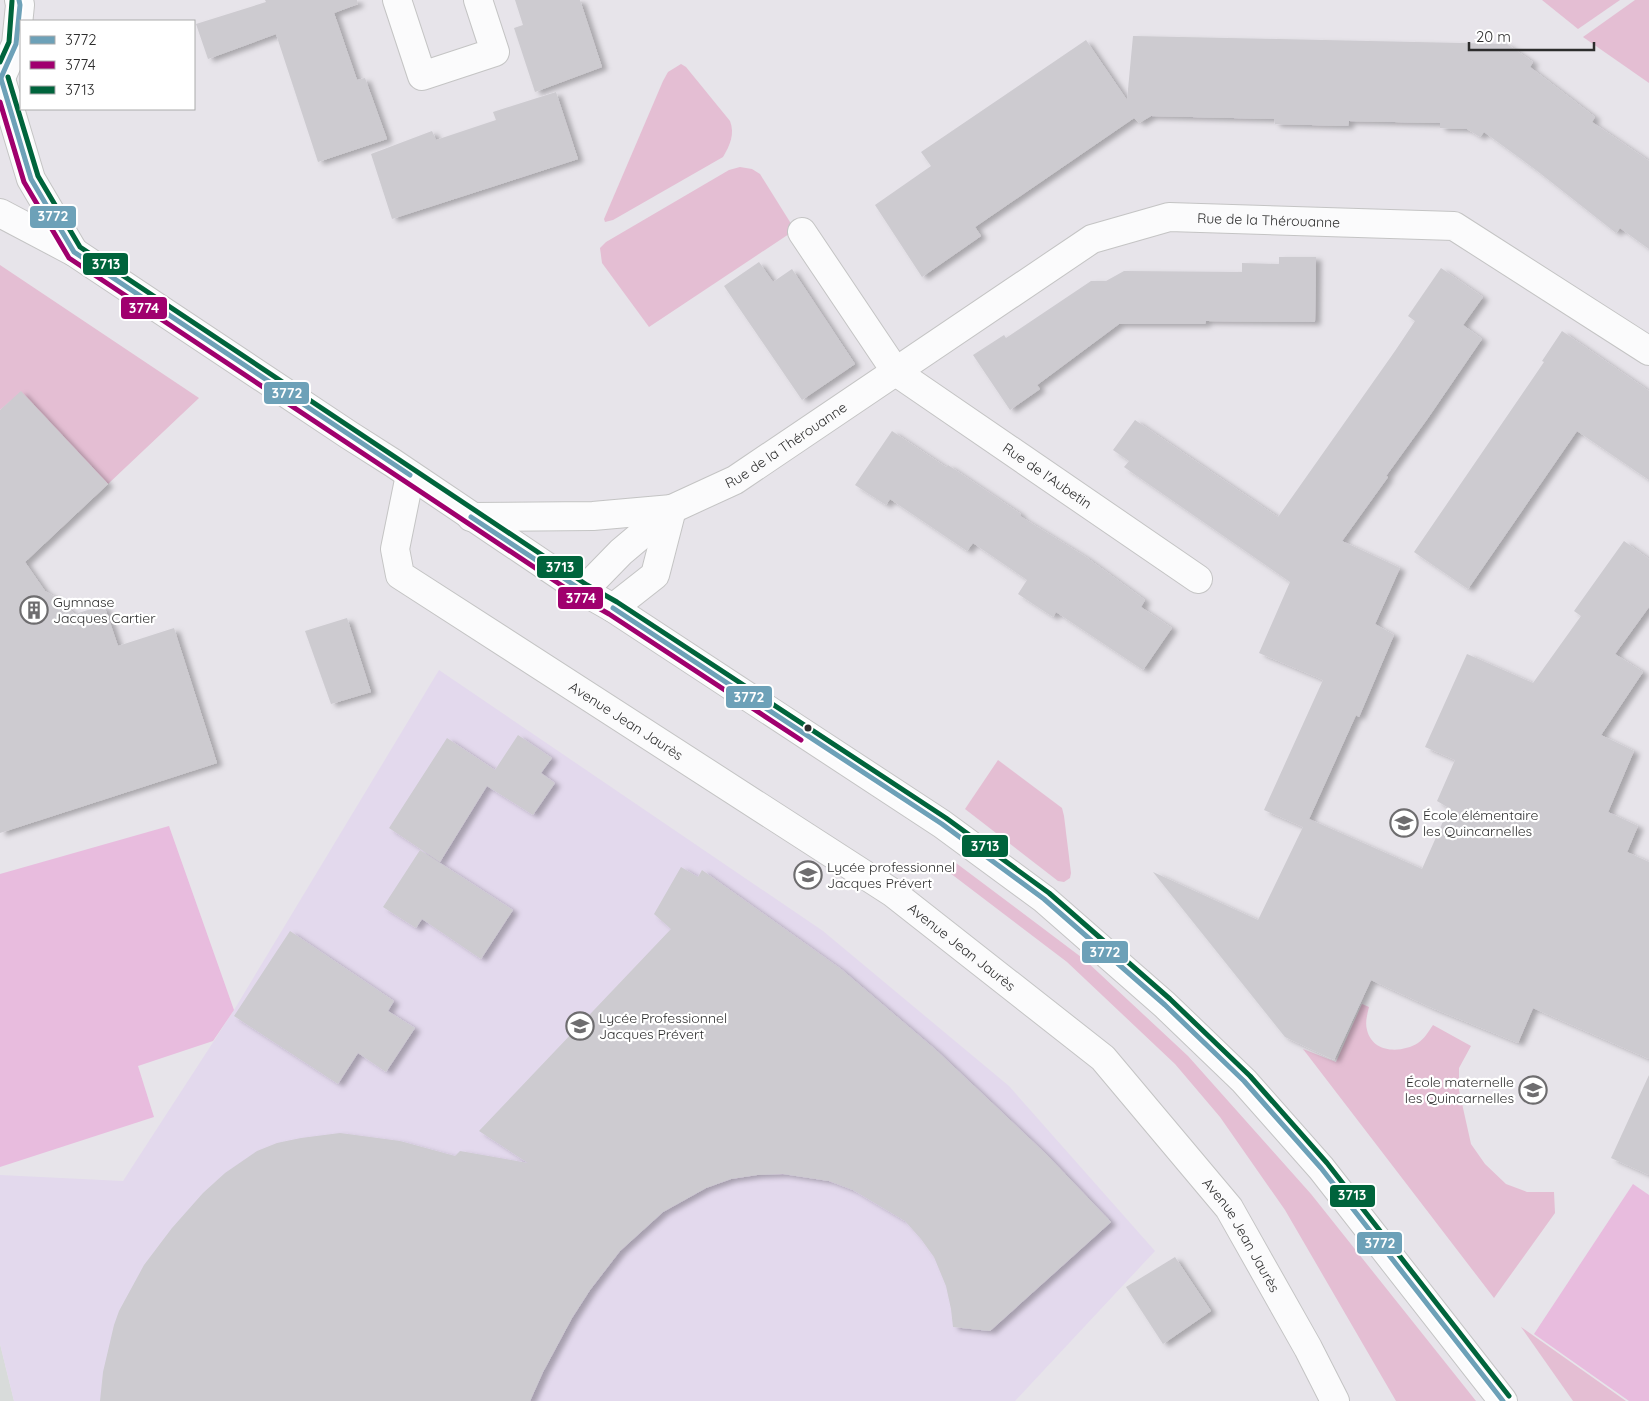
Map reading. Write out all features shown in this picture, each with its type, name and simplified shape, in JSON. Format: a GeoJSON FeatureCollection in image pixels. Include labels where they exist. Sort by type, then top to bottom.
{"type":"FeatureCollection","features":[{"type":"Feature","properties":{"kind":"street"},"geometry":{"type":"LineString","coordinates":[[19,0],[16,44],[0,80],[31,179],[74,252]]}},
{"type":"Feature","properties":{"kind":"street"},"geometry":{"type":"LineString","coordinates":[[397,0],[422,76],[495,52],[478,0]]}},
{"type":"Feature","properties":{"kind":"street"},"geometry":{"type":"LineString","coordinates":[[0,212],[74,252],[583,591],[613,608],[942,824],[1044,899],[1151,993],[1244,1081],[1321,1168],[1503,1401]]}},
{"type":"Feature","properties":{"kind":"street","name":"Rue de la Thérouanne"},"geometry":{"type":"LineString","coordinates":[[583,591],[621,552],[672,509],[735,480],[1092,239],[1169,217],[1454,226],[1649,351]]}},
{"type":"Feature","properties":{"kind":"street"},"geometry":{"type":"LineString","coordinates":[[802,232],[896,372]]}},
{"type":"Feature","properties":{"kind":"street","name":"Rue de l'Aubetin"},"geometry":{"type":"LineString","coordinates":[[896,372],[1198,579]]}},
{"type":"Feature","properties":{"kind":"street","name":"Avenue Jean Jaurès"},"geometry":{"type":"LineString","coordinates":[[410,475],[395,549],[400,575],[893,893],[1103,1058],[1229,1208],[1308,1348],[1335,1401]]}},
{"type":"Feature","properties":{"kind":"street"},"geometry":{"type":"LineString","coordinates":[[613,608],[655,575],[672,509]]}},
{"type":"Feature","properties":{"kind":"street","name":"Rue de la Thérouanne"},"geometry":{"type":"LineString","coordinates":[[471,517],[593,516],[672,509]]}},
{"type":"Feature","properties":{"kind":"shaded area"},"geometry":{"type":"Polygon","coordinates":[[[1542,0],[1620,0],[1578,29],[1542,0]]]}},
{"type":"Feature","properties":{"kind":"shaded area"},"geometry":{"type":"Polygon","coordinates":[[[1635,0],[1649,0],[1649,83],[1583,37],[1635,0]]]}},
{"type":"Feature","properties":{"kind":"shaded area"},"geometry":{"type":"Polygon","coordinates":[[[681,64],[686,67],[730,121],[732,135],[728,148],[723,157],[613,220],[605,222],[604,219],[663,81],[668,72],[681,64]]]}},
{"type":"Feature","properties":{"kind":"shaded area"},"geometry":{"type":"Polygon","coordinates":[[[740,167],[752,169],[760,174],[795,230],[649,327],[602,263],[600,248],[606,242],[729,170],[740,167]]]}},
{"type":"Feature","properties":{"kind":"shaded area"},"geometry":{"type":"Polygon","coordinates":[[[0,265],[199,398],[108,484],[21,392],[0,410],[0,265]]]}},
{"type":"Feature","properties":{"kind":"shaded area","name":"Lycée Professionnel Jacques Prévert"},"geometry":{"type":"Polygon","coordinates":[[[439,670],[823,931],[1009,1086],[1155,1251],[1015,1401],[14,1401],[0,1344],[0,1175],[123,1181],[234,1010],[439,670]]]}},
{"type":"Feature","properties":{"kind":"shaded area"},"geometry":{"type":"Polygon","coordinates":[[[998,760],[1062,808],[1071,873],[1070,878],[1064,882],[1058,881],[965,809],[998,760]]]}},
{"type":"Feature","properties":{"kind":"shaded area"},"geometry":{"type":"Polygon","coordinates":[[[169,826],[234,1010],[213,1041],[138,1066],[154,1117],[0,1167],[0,874],[169,826]]]}},
{"type":"Feature","properties":{"kind":"shaded area"},"geometry":{"type":"Polygon","coordinates":[[[956,863],[1085,960],[1188,1056],[1311,1194],[1476,1401],[1396,1401],[1285,1210],[1220,1117],[1175,1064],[1067,962],[950,873],[956,863]]]}},
{"type":"Feature","properties":{"kind":"shaded area"},"geometry":{"type":"Polygon","coordinates":[[[1362,1004],[1369,1007],[1366,1025],[1370,1038],[1375,1044],[1382,1047],[1396,1050],[1418,1043],[1433,1025],[1471,1046],[1459,1068],[1459,1090],[1471,1144],[1485,1164],[1506,1184],[1527,1192],[1554,1192],[1555,1213],[1494,1298],[1303,1049],[1336,1062],[1362,1004]]]}},
{"type":"Feature","properties":{"kind":"shaded area"},"geometry":{"type":"Polygon","coordinates":[[[1633,1184],[1649,1195],[1649,1401],[1629,1401],[1534,1334],[1633,1184]]]}},
{"type":"Feature","properties":{"kind":"shaded area"},"geometry":{"type":"Polygon","coordinates":[[[1521,1327],[1626,1401],[1573,1401],[1521,1327]]]}},
{"type":"Feature","properties":{"kind":"shaded area"},"geometry":{"type":"Polygon","coordinates":[[[0,1344],[14,1401],[0,1401],[0,1344]]]}},
{"type":"Feature","properties":{"kind":"building"},"geometry":{"type":"Polygon","coordinates":[[[265,0],[357,0],[358,4],[334,13],[357,80],[365,78],[387,139],[318,162],[276,34],[208,59],[196,24],[266,2],[265,0]]]}},
{"type":"Feature","properties":{"kind":"building"},"geometry":{"type":"Polygon","coordinates":[[[515,0],[580,0],[602,67],[535,92],[514,28],[523,25],[515,0]]]}},
{"type":"Feature","properties":{"kind":"building"},"geometry":{"type":"Polygon","coordinates":[[[1133,36],[1507,44],[1533,62],[1530,67],[1595,117],[1592,122],[1649,161],[1649,249],[1620,228],[1616,233],[1484,132],[1480,137],[1467,129],[1440,128],[1440,123],[1349,121],[1348,126],[1275,124],[1274,119],[1151,116],[1139,123],[1134,118],[975,227],[981,236],[922,277],[875,205],[931,166],[921,152],[1086,40],[1127,100],[1133,36]]]}},
{"type":"Feature","properties":{"kind":"building"},"geometry":{"type":"Polygon","coordinates":[[[556,92],[578,159],[392,219],[371,154],[432,131],[436,140],[496,120],[493,112],[556,92]]]}},
{"type":"Feature","properties":{"kind":"building"},"geometry":{"type":"Polygon","coordinates":[[[1279,257],[1316,257],[1315,322],[1206,321],[1205,324],[1119,324],[1037,385],[1040,389],[1010,410],[973,355],[1004,335],[1006,338],[1091,281],[1106,281],[1124,271],[1242,272],[1242,263],[1279,264],[1279,257]]]}},
{"type":"Feature","properties":{"kind":"building"},"geometry":{"type":"Polygon","coordinates":[[[759,262],[773,282],[792,269],[855,364],[802,400],[724,286],[759,262]]]}},
{"type":"Feature","properties":{"kind":"building"},"geometry":{"type":"Polygon","coordinates":[[[1441,268],[1483,297],[1463,325],[1482,339],[1342,541],[1400,568],[1375,624],[1394,635],[1359,717],[1356,715],[1309,819],[1422,869],[1449,808],[1437,801],[1455,760],[1425,747],[1467,654],[1533,683],[1581,616],[1574,611],[1624,541],[1649,559],[1649,607],[1615,654],[1643,672],[1601,735],[1634,751],[1608,812],[1638,826],[1627,852],[1649,862],[1649,1059],[1533,1008],[1518,1043],[1432,1008],[1371,980],[1334,1060],[1285,1037],[1153,872],[1258,920],[1303,827],[1264,810],[1323,680],[1259,653],[1290,582],[1124,467],[1129,461],[1113,450],[1135,420],[1278,517],[1415,321],[1408,316],[1441,268]]]}},
{"type":"Feature","properties":{"kind":"building"},"geometry":{"type":"Polygon","coordinates":[[[1562,331],[1649,391],[1649,480],[1577,431],[1468,589],[1414,552],[1544,362],[1542,361],[1562,331]]]}},
{"type":"Feature","properties":{"kind":"building","name":"Gymnase Jacques Cartier"},"geometry":{"type":"Polygon","coordinates":[[[21,391],[108,484],[25,562],[45,591],[57,598],[75,614],[104,605],[118,646],[174,628],[217,763],[0,833],[0,410],[21,391]]]}},
{"type":"Feature","properties":{"kind":"building"},"geometry":{"type":"Polygon","coordinates":[[[892,431],[946,467],[948,465],[1021,514],[1020,516],[1086,557],[1145,600],[1141,607],[1172,628],[1143,670],[1056,612],[1053,617],[1018,594],[1027,580],[973,543],[967,551],[890,499],[886,505],[855,485],[892,431]]]}},
{"type":"Feature","properties":{"kind":"building"},"geometry":{"type":"Polygon","coordinates":[[[347,618],[371,692],[331,704],[305,631],[347,618]]]}},
{"type":"Feature","properties":{"kind":"building"},"geometry":{"type":"Polygon","coordinates":[[[518,735],[552,758],[541,773],[555,783],[533,815],[487,786],[440,862],[389,828],[447,738],[495,770],[518,735]]]}},
{"type":"Feature","properties":{"kind":"building"},"geometry":{"type":"Polygon","coordinates":[[[420,850],[513,910],[481,959],[422,919],[416,928],[383,907],[420,850]]]}},
{"type":"Feature","properties":{"kind":"building"},"geometry":{"type":"Polygon","coordinates":[[[681,867],[698,877],[702,870],[841,969],[936,1050],[1046,1154],[1111,1222],[990,1331],[953,1327],[946,1286],[934,1257],[905,1221],[853,1190],[829,1181],[783,1174],[731,1179],[706,1188],[663,1212],[620,1251],[590,1290],[572,1318],[530,1401],[100,1401],[103,1372],[114,1325],[119,1311],[144,1265],[172,1228],[203,1193],[225,1173],[257,1151],[277,1143],[340,1133],[400,1141],[455,1156],[460,1151],[528,1163],[479,1131],[671,929],[654,914],[681,867]]]}},
{"type":"Feature","properties":{"kind":"building"},"geometry":{"type":"Polygon","coordinates":[[[290,931],[394,1001],[388,1011],[415,1028],[386,1072],[358,1053],[338,1084],[234,1016],[290,931]]]}},
{"type":"Feature","properties":{"kind":"building"},"geometry":{"type":"Polygon","coordinates":[[[1649,1075],[1649,1175],[1611,1158],[1649,1075]]]}},
{"type":"Feature","properties":{"kind":"building"},"geometry":{"type":"Polygon","coordinates":[[[1175,1257],[1211,1311],[1163,1344],[1126,1287],[1175,1257]]]}},
{"type":"Feature","properties":{"kind":"transit line","name":"3772"},"geometry":{"type":"LineString","coordinates":[[0,80],[16,44],[19,0]]}},
{"type":"Feature","properties":{"kind":"transit line","name":"3713"},"geometry":{"type":"LineString","coordinates":[[0,62],[9,42],[12,1]]}},
{"type":"Feature","properties":{"kind":"transit line","name":"3713"},"geometry":{"type":"LineString","coordinates":[[8,77],[38,176],[80,247],[587,585],[617,602],[946,818],[1049,893],[1170,999],[1250,1076],[1327,1163],[1509,1396]]}},
{"type":"Feature","properties":{"kind":"transit line","name":"3772"},"geometry":{"type":"LineString","coordinates":[[1,79],[31,179],[74,252],[410,475]]}},
{"type":"Feature","properties":{"kind":"transit line","name":"3774"},"geometry":{"type":"LineString","coordinates":[[0,102],[24,182],[69,258],[579,597],[609,614],[801,740]]}},
{"type":"Feature","properties":{"kind":"transit line","name":"3772"},"geometry":{"type":"LineString","coordinates":[[471,517],[583,591]]}},
{"type":"Feature","properties":{"kind":"transit line","name":"3772"},"geometry":{"type":"LineString","coordinates":[[613,608],[942,824],[1044,899],[1165,1005],[1244,1081],[1321,1168],[1503,1401]]}},
{"type":"Feature","properties":{"kind":"place","name":"Gymnase Jacques Cartier"},"geometry":{"type":"Point","coordinates":[34,610]}},
{"type":"Feature","properties":{"kind":"place","name":"École élémentaire les Quincarnelles"},"geometry":{"type":"Point","coordinates":[1404,823]}},
{"type":"Feature","properties":{"kind":"place","name":"Lycée professionnel Jacques Prévert"},"geometry":{"type":"Point","coordinates":[808,875]}},
{"type":"Feature","properties":{"kind":"place","name":"Lycée Professionnel Jacques Prévert"},"geometry":{"type":"Point","coordinates":[580,1026]}},
{"type":"Feature","properties":{"kind":"place","name":"École maternelle les Quincarnelles"},"geometry":{"type":"Point","coordinates":[1533,1090]}}]}
